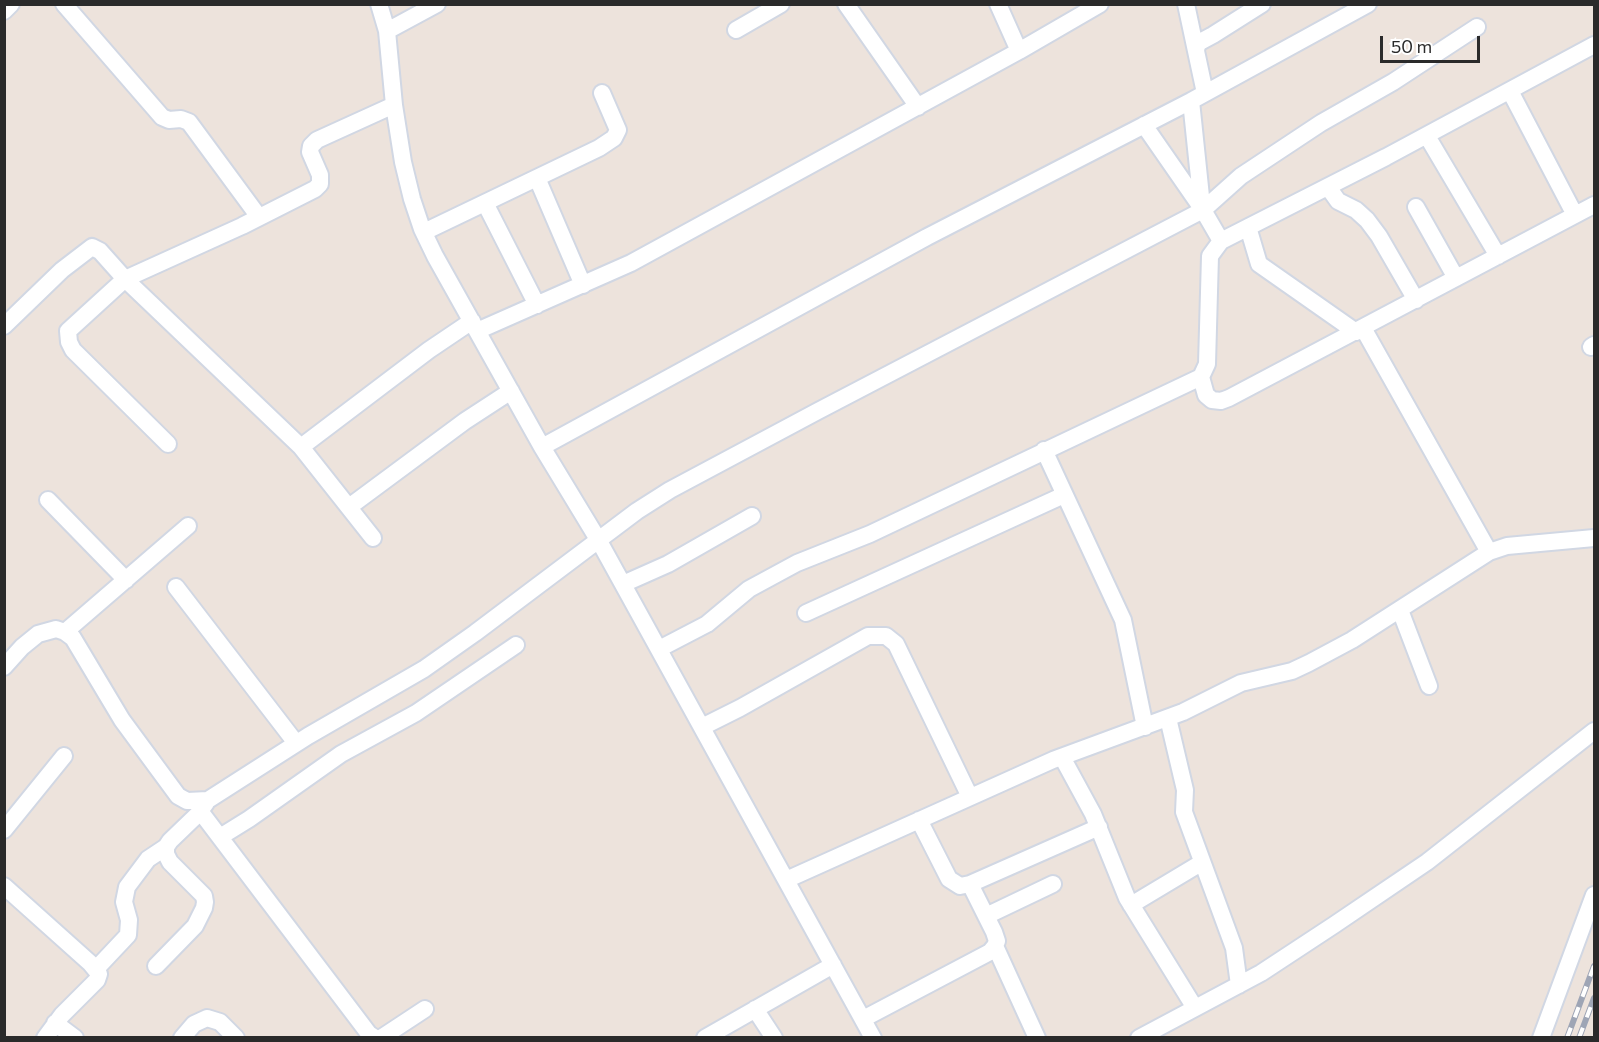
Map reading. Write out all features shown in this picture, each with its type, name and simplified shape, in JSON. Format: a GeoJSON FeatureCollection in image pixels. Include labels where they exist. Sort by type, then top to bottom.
{"type":"FeatureCollection","features":[{"type":"Feature","properties":{"kind":"street"},"geometry":{"type":"LineString","coordinates":[[4,11],[11,4]]}},
{"type":"Feature","properties":{"kind":"street"},"geometry":{"type":"LineString","coordinates":[[64,4],[162,117],[189,122],[259,217]]}},
{"type":"Feature","properties":{"kind":"street"},"geometry":{"type":"LineString","coordinates":[[379,4],[387,31],[394,105],[403,162],[412,199],[424,232],[542,447],[599,540],[873,1038]]}},
{"type":"Feature","properties":{"kind":"street"},"geometry":{"type":"LineString","coordinates":[[387,31],[437,4]]}},
{"type":"Feature","properties":{"kind":"street"},"geometry":{"type":"LineString","coordinates":[[736,30],[781,4]]}},
{"type":"Feature","properties":{"kind":"street"},"geometry":{"type":"LineString","coordinates":[[846,4],[918,107]]}},
{"type":"Feature","properties":{"kind":"street"},"geometry":{"type":"LineString","coordinates":[[998,4],[1019,51]]}},
{"type":"Feature","properties":{"kind":"street"},"geometry":{"type":"LineString","coordinates":[[301,447],[429,350],[475,326],[537,305],[631,263],[918,107],[1100,4]]}},
{"type":"Feature","properties":{"kind":"street"},"geometry":{"type":"LineString","coordinates":[[1186,4],[1196,51],[1203,210]]}},
{"type":"Feature","properties":{"kind":"street"},"geometry":{"type":"LineString","coordinates":[[1196,51],[1200,42],[1262,4]]}},
{"type":"Feature","properties":{"kind":"street"},"geometry":{"type":"LineString","coordinates":[[542,447],[927,237],[1198,97],[1368,4]]}},
{"type":"Feature","properties":{"kind":"street"},"geometry":{"type":"LineString","coordinates":[[96,969],[128,935],[129,920],[124,902],[127,887],[142,866],[166,847],[204,806],[296,743],[424,669],[637,511],[670,490],[1203,210],[1241,176],[1321,123],[1393,82],[1477,27]]}},
{"type":"Feature","properties":{"kind":"street"},"geometry":{"type":"LineString","coordinates":[[659,649],[706,624],[749,589],[779,573],[870,534],[1201,377],[1208,364],[1210,256],[1221,241],[1426,136],[1594,45]]}},
{"type":"Feature","properties":{"kind":"street"},"geometry":{"type":"LineString","coordinates":[[1510,91],[1575,215]]}},
{"type":"Feature","properties":{"kind":"street"},"geometry":{"type":"LineString","coordinates":[[424,232],[599,148],[614,138],[618,130],[602,93]]}},
{"type":"Feature","properties":{"kind":"street"},"geometry":{"type":"LineString","coordinates":[[168,444],[73,350],[68,332],[125,279],[315,189],[320,184],[320,175],[309,152],[311,146],[317,140],[394,105]]}},
{"type":"Feature","properties":{"kind":"street"},"geometry":{"type":"LineString","coordinates":[[1144,125],[1203,210],[1221,241]]}},
{"type":"Feature","properties":{"kind":"street"},"geometry":{"type":"LineString","coordinates":[[1426,136],[1498,256]]}},
{"type":"Feature","properties":{"kind":"street"},"geometry":{"type":"LineString","coordinates":[[537,178],[583,285]]}},
{"type":"Feature","properties":{"kind":"street"},"geometry":{"type":"LineString","coordinates":[[1328,187],[1338,201],[1356,210],[1368,220],[1416,300]]}},
{"type":"Feature","properties":{"kind":"street"},"geometry":{"type":"LineString","coordinates":[[485,203],[537,305]]}},
{"type":"Feature","properties":{"kind":"street"},"geometry":{"type":"LineString","coordinates":[[1201,377],[1206,395],[1212,400],[1221,401],[1594,205]]}},
{"type":"Feature","properties":{"kind":"street"},"geometry":{"type":"LineString","coordinates":[[1416,207],[1456,278]]}},
{"type":"Feature","properties":{"kind":"street"},"geometry":{"type":"LineString","coordinates":[[1248,227],[1259,264],[1359,330],[1489,552]]}},
{"type":"Feature","properties":{"kind":"street"},"geometry":{"type":"LineString","coordinates":[[4,326],[62,270],[92,247],[100,251],[125,279],[301,447],[373,538]]}},
{"type":"Feature","properties":{"kind":"street"},"geometry":{"type":"LineString","coordinates":[[349,507],[465,420],[511,391]]}},
{"type":"Feature","properties":{"kind":"street"},"geometry":{"type":"LineString","coordinates":[[1044,450],[1123,620],[1144,727]]}},
{"type":"Feature","properties":{"kind":"street"},"geometry":{"type":"LineString","coordinates":[[806,613],[1064,495]]}},
{"type":"Feature","properties":{"kind":"street"},"geometry":{"type":"LineString","coordinates":[[48,500],[126,579]]}},
{"type":"Feature","properties":{"kind":"street"},"geometry":{"type":"LineString","coordinates":[[623,584],[662,567],[752,516]]}},
{"type":"Feature","properties":{"kind":"street"},"geometry":{"type":"LineString","coordinates":[[65,632],[188,526]]}},
{"type":"Feature","properties":{"kind":"street"},"geometry":{"type":"LineString","coordinates":[[786,880],[1062,757],[1183,712],[1242,683],[1292,671],[1352,640],[1489,552],[1507,546],[1594,538]]}},
{"type":"Feature","properties":{"kind":"street"},"geometry":{"type":"LineString","coordinates":[[176,587],[296,743]]}},
{"type":"Feature","properties":{"kind":"street"},"geometry":{"type":"LineString","coordinates":[[1400,610],[1429,686]]}},
{"type":"Feature","properties":{"kind":"street"},"geometry":{"type":"LineString","coordinates":[[4,667],[22,647],[38,634],[56,629],[73,638],[122,720],[178,796],[204,806],[220,837],[369,1034],[375,1038]]}},
{"type":"Feature","properties":{"kind":"street"},"geometry":{"type":"LineString","coordinates":[[702,727],[868,636],[886,636],[897,644],[970,797]]}},
{"type":"Feature","properties":{"kind":"street"},"geometry":{"type":"LineString","coordinates":[[220,837],[333,759],[416,713],[516,645]]}},
{"type":"Feature","properties":{"kind":"street"},"geometry":{"type":"LineString","coordinates":[[1168,718],[1185,790],[1184,812],[1233,948],[1239,985]]}},
{"type":"Feature","properties":{"kind":"street"},"geometry":{"type":"LineString","coordinates":[[1139,1038],[1261,973],[1427,862],[1594,731]]}},
{"type":"Feature","properties":{"kind":"street"},"geometry":{"type":"LineString","coordinates":[[4,830],[63,756]]}},
{"type":"Feature","properties":{"kind":"street"},"geometry":{"type":"LineString","coordinates":[[1062,757],[1099,827],[1131,905],[1195,1008]]}},
{"type":"Feature","properties":{"kind":"street"},"geometry":{"type":"LineString","coordinates":[[919,820],[949,879],[960,886],[970,885],[1099,827]]}},
{"type":"Feature","properties":{"kind":"street"},"geometry":{"type":"LineString","coordinates":[[156,966],[195,926],[202,915],[205,902],[204,896],[170,862],[166,854],[166,847]]}},
{"type":"Feature","properties":{"kind":"street"},"geometry":{"type":"LineString","coordinates":[[1131,905],[1201,863]]}},
{"type":"Feature","properties":{"kind":"street"},"geometry":{"type":"LineString","coordinates":[[986,916],[1053,884]]}},
{"type":"Feature","properties":{"kind":"street"},"geometry":{"type":"LineString","coordinates":[[863,1019],[990,952],[995,946],[997,940],[970,885]]}},
{"type":"Feature","properties":{"kind":"street"},"geometry":{"type":"LineString","coordinates":[[4,886],[99,974],[97,980],[55,1023],[45,1038]]}},
{"type":"Feature","properties":{"kind":"street"},"geometry":{"type":"LineString","coordinates":[[1541,1038],[1594,895]]}},
{"type":"Feature","properties":{"kind":"street"},"geometry":{"type":"LineString","coordinates":[[995,946],[1037,1038]]}},
{"type":"Feature","properties":{"kind":"street"},"geometry":{"type":"LineString","coordinates":[[705,1038],[833,965]]}},
{"type":"Feature","properties":{"kind":"street"},"geometry":{"type":"LineString","coordinates":[[381,1038],[425,1009]]}},
{"type":"Feature","properties":{"kind":"street"},"geometry":{"type":"LineString","coordinates":[[755,1009],[774,1038]]}},
{"type":"Feature","properties":{"kind":"street"},"geometry":{"type":"LineString","coordinates":[[182,1038],[194,1024],[207,1018],[220,1022],[236,1038]]}},
{"type":"Feature","properties":{"kind":"street"},"geometry":{"type":"LineString","coordinates":[[55,1023],[75,1038]]}},
{"type":"Feature","properties":{"kind":"railway"},"geometry":{"type":"LineString","coordinates":[[1567,1038],[1594,966]]}},
{"type":"Feature","properties":{"kind":"railway"},"geometry":{"type":"LineString","coordinates":[[1579,1038],[1594,998]]}}]}
